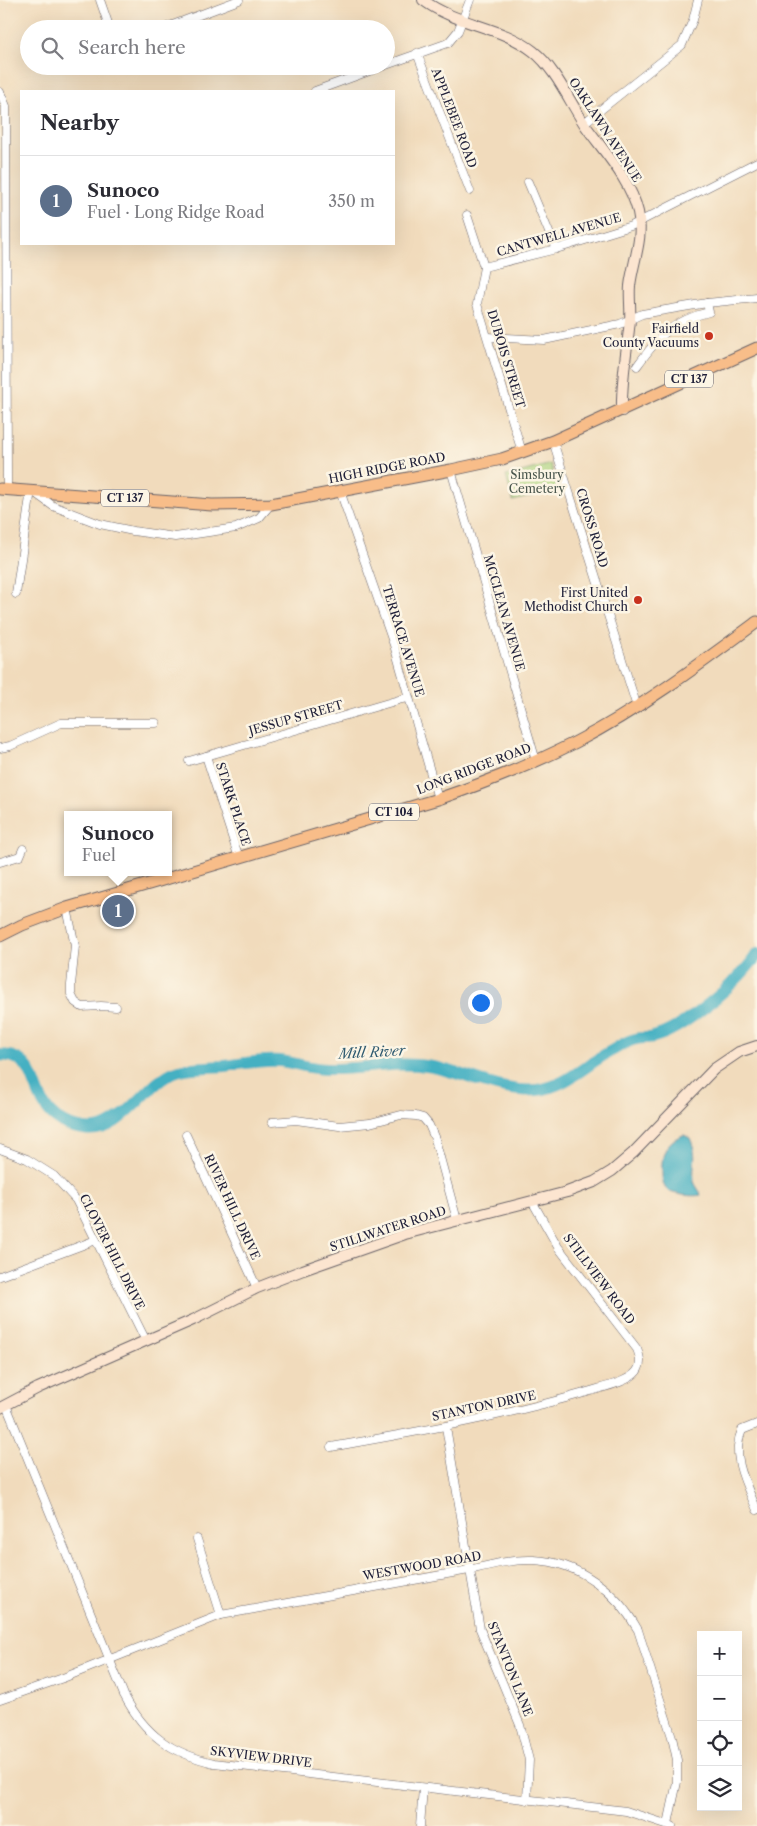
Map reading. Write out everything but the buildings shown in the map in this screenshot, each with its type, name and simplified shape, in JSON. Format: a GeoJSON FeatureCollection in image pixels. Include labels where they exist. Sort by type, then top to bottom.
{"type":"FeatureCollection","features":[{"type":"Feature","properties":{"kind":"main road","name":"OAKLAWN AVENUE"},"geometry":{"type":"LineString","coordinates":[[423,0],[438,9],[508,37],[536,54],[554,75],[584,123],[626,182],[636,206],[639,222],[639,248],[630,288],[630,318],[622,375],[622,411]]}},
{"type":"Feature","properties":{"kind":"main road","name":"HIGH RIDGE ROAD"},"geometry":{"type":"LineString","coordinates":[[4,489],[212,505],[271,504],[502,459],[554,441],[757,348]]}},
{"type":"Feature","properties":{"kind":"main road","name":"LONG RIDGE ROAD"},"geometry":{"type":"LineString","coordinates":[[0,936],[22,924],[67,908],[438,799],[487,782],[577,742],[637,707],[757,622]]}},
{"type":"Feature","properties":{"kind":"main road","name":"STILLWATER ROAD"},"geometry":{"type":"LineString","coordinates":[[3,1407],[80,1369],[193,1320],[258,1288],[360,1249],[405,1234],[582,1187],[612,1171],[633,1153],[714,1069],[739,1052],[757,1046]]}},
{"type":"Feature","properties":{"kind":"street"},"geometry":{"type":"LineString","coordinates":[[100,0],[107,20]]}},
{"type":"Feature","properties":{"kind":"street"},"geometry":{"type":"LineString","coordinates":[[186,20],[239,0]]}},
{"type":"Feature","properties":{"kind":"street"},"geometry":{"type":"LineString","coordinates":[[395,62],[448,43],[458,31],[470,0]]}},
{"type":"Feature","properties":{"kind":"street"},"geometry":{"type":"LineString","coordinates":[[584,123],[682,45],[693,20],[698,0]]}},
{"type":"Feature","properties":{"kind":"street","name":"APPLEBEE ROAD"},"geometry":{"type":"LineString","coordinates":[[417,53],[470,192]]}},
{"type":"Feature","properties":{"kind":"street"},"geometry":{"type":"LineString","coordinates":[[318,90],[358,75]]}},
{"type":"Feature","properties":{"kind":"street"},"geometry":{"type":"LineString","coordinates":[[0,92],[6,106],[3,281],[4,489]]}},
{"type":"Feature","properties":{"kind":"street","name":"CANTWELL AVENUE"},"geometry":{"type":"LineString","coordinates":[[484,268],[556,250],[639,222],[686,196],[757,162]]}},
{"type":"Feature","properties":{"kind":"street"},"geometry":{"type":"LineString","coordinates":[[528,182],[556,250]]}},
{"type":"Feature","properties":{"kind":"street","name":"DUBOIS STREET"},"geometry":{"type":"LineString","coordinates":[[467,215],[484,268],[477,304],[522,452]]}},
{"type":"Feature","properties":{"kind":"street"},"geometry":{"type":"LineString","coordinates":[[488,337],[544,340],[620,324],[642,314],[707,303],[757,298]]}},
{"type":"Feature","properties":{"kind":"street"},"geometry":{"type":"LineString","coordinates":[[637,366],[658,338],[677,323],[709,312],[707,303]]}},
{"type":"Feature","properties":{"kind":"street","name":"CROSS ROAD"},"geometry":{"type":"LineString","coordinates":[[554,441],[637,707]]}},
{"type":"Feature","properties":{"kind":"street","name":"MCCLEAN AVENUE"},"geometry":{"type":"LineString","coordinates":[[451,470],[536,761]]}},
{"type":"Feature","properties":{"kind":"street"},"geometry":{"type":"LineString","coordinates":[[16,594],[31,490],[53,506],[100,524],[175,537],[236,528],[259,518],[271,504]]}},
{"type":"Feature","properties":{"kind":"street","name":"TERRACE AVENUE"},"geometry":{"type":"LineString","coordinates":[[340,491],[394,645],[438,799]]}},
{"type":"Feature","properties":{"kind":"street","name":"JESSUP STREET"},"geometry":{"type":"LineString","coordinates":[[189,761],[402,698],[409,698]]}},
{"type":"Feature","properties":{"kind":"street"},"geometry":{"type":"LineString","coordinates":[[0,748],[10,746],[61,724],[156,723]]}},
{"type":"Feature","properties":{"kind":"street","name":"STARK PLACE"},"geometry":{"type":"LineString","coordinates":[[206,756],[239,858]]}},
{"type":"Feature","properties":{"kind":"street"},"geometry":{"type":"LineString","coordinates":[[0,862],[20,856],[23,849]]}},
{"type":"Feature","properties":{"kind":"street"},"geometry":{"type":"LineString","coordinates":[[67,908],[75,946],[71,994],[75,1002],[82,1007],[116,1007]]}},
{"type":"Feature","properties":{"kind":"street"},"geometry":{"type":"LineString","coordinates":[[272,1122],[296,1120],[339,1126],[370,1123],[401,1115],[422,1118],[429,1125],[435,1139],[457,1220]]}},
{"type":"Feature","properties":{"kind":"street","name":"RIVER HILL DRIVE"},"geometry":{"type":"LineString","coordinates":[[186,1135],[258,1288]]}},
{"type":"Feature","properties":{"kind":"street","name":"CLOVER HILL DRIVE"},"geometry":{"type":"LineString","coordinates":[[0,1149],[27,1159],[54,1176],[76,1200],[146,1341]]}},
{"type":"Feature","properties":{"kind":"street","name":"STILLVIEW ROAD"},"geometry":{"type":"LineString","coordinates":[[532,1201],[558,1247],[637,1349],[641,1358],[636,1371]]}},
{"type":"Feature","properties":{"kind":"street"},"geometry":{"type":"LineString","coordinates":[[0,1276],[96,1240]]}},
{"type":"Feature","properties":{"kind":"street","name":"STANTON DRIVE"},"geometry":{"type":"LineString","coordinates":[[331,1447],[446,1427],[543,1405],[618,1382],[636,1371]]}},
{"type":"Feature","properties":{"kind":"street","name":"SKYVIEW DRIVE"},"geometry":{"type":"LineString","coordinates":[[3,1407],[130,1707],[151,1733],[172,1748],[194,1758],[214,1763],[626,1811],[670,1825]]}},
{"type":"Feature","properties":{"kind":"street"},"geometry":{"type":"LineString","coordinates":[[757,1424],[742,1430],[738,1439],[740,1467],[757,1510]]}},
{"type":"Feature","properties":{"kind":"street","name":"STANTON LANE"},"geometry":{"type":"LineString","coordinates":[[446,1427],[480,1629],[520,1725],[529,1760],[527,1800]]}},
{"type":"Feature","properties":{"kind":"street"},"geometry":{"type":"LineString","coordinates":[[198,1539],[221,1614]]}},
{"type":"Feature","properties":{"kind":"street","name":"WESTWOOD ROAD"},"geometry":{"type":"LineString","coordinates":[[0,1700],[109,1661],[221,1614],[469,1570],[502,1562],[535,1560],[566,1566],[598,1582],[620,1602],[638,1630],[672,1737],[677,1760],[677,1782],[670,1825]]}},
{"type":"Feature","properties":{"kind":"street"},"geometry":{"type":"LineString","coordinates":[[420,1826],[423,1788]]}},
{"type":"Feature","properties":{"kind":"green space","name":"Simsbury Cemetery"},"geometry":{"type":"Polygon","coordinates":[[[551,464],[558,490],[513,501],[506,476],[551,464]]]}},
{"type":"Feature","properties":{"kind":"water"},"geometry":{"type":"Polygon","coordinates":[[[684,1135],[690,1138],[693,1145],[695,1155],[694,1181],[701,1195],[698,1196],[674,1193],[667,1190],[663,1184],[662,1159],[666,1149],[673,1140],[684,1135]]]}},
{"type":"Feature","properties":{"kind":"waterway","name":"Mill River"},"geometry":{"type":"LineString","coordinates":[[0,1055],[11,1056],[23,1063],[30,1071],[44,1105],[53,1115],[65,1124],[84,1129],[99,1129],[112,1123],[125,1114],[160,1081],[172,1073],[190,1068],[259,1061],[280,1061],[327,1069],[402,1064],[427,1066],[454,1072],[509,1089],[537,1090],[548,1088],[567,1079],[603,1055],[627,1042],[638,1038],[653,1037],[679,1025],[695,1015],[725,990],[757,954]]}},
{"type":"Feature","properties":{"kind":"place","name":"Fairfield County Vacuums"},"geometry":{"type":"Point","coordinates":[709,336]}},
{"type":"Feature","properties":{"kind":"place","name":"First United Methodist Church"},"geometry":{"type":"Point","coordinates":[638,600]}},
{"type":"Feature","properties":{"kind":"place","name":"Sunoco"},"geometry":{"type":"Point","coordinates":[118,911]}}]}
